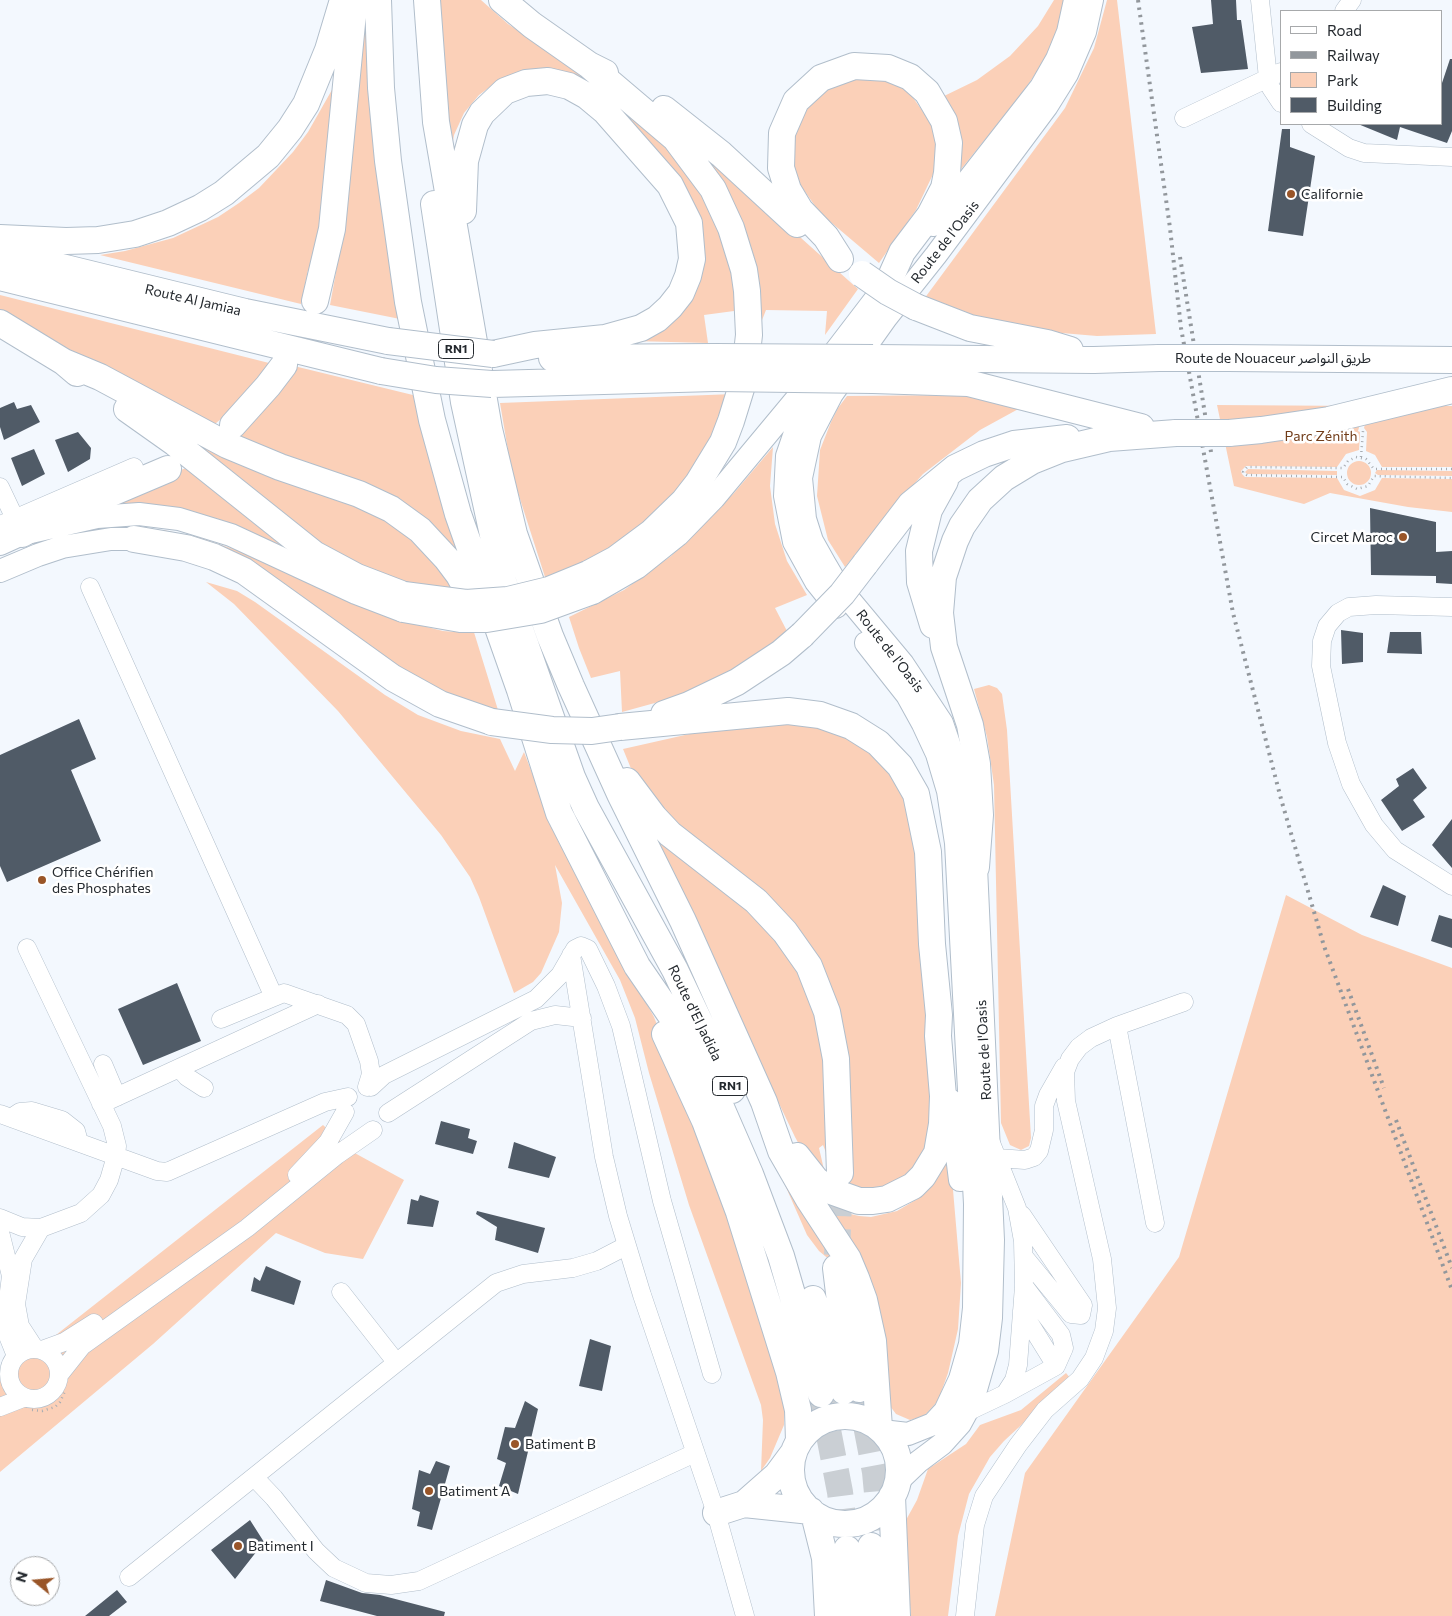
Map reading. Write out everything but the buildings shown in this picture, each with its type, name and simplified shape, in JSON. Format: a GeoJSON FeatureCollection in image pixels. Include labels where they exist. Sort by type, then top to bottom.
{"type":"FeatureCollection","features":[{"type":"Feature","properties":{"kind":"highway"},"geometry":{"type":"LineString","coordinates":[[0,238],[66,242],[98,240],[135,234],[184,216],[224,193],[268,156],[290,129],[306,104],[328,50],[343,0]]}},
{"type":"Feature","properties":{"kind":"highway"},"geometry":{"type":"LineString","coordinates":[[315,301],[332,229],[354,0]]}},
{"type":"Feature","properties":{"kind":"highway","name":"RN1"},"geometry":{"type":"LineString","coordinates":[[378,0],[381,88],[388,162],[408,302],[432,420],[458,514],[528,681]]}},
{"type":"Feature","properties":{"kind":"highway","name":"RN1"},"geometry":{"type":"LineString","coordinates":[[415,0],[420,99],[464,402],[503,581],[528,681]]}},
{"type":"Feature","properties":{"kind":"highway"},"geometry":{"type":"LineString","coordinates":[[427,0],[436,122],[489,429],[500,482],[531,585],[571,686],[620,794],[682,921],[764,1102],[781,1151],[808,1198],[848,1260],[864,1300],[873,1341],[880,1430]]}},
{"type":"Feature","properties":{"kind":"highway"},"geometry":{"type":"LineString","coordinates":[[0,324],[20,334],[64,362],[86,381],[175,443],[314,554],[403,603],[466,603],[508,600],[549,590],[591,583],[616,559],[651,533],[684,501],[698,483],[723,442],[744,378],[749,335],[747,291],[742,262],[728,221],[713,189],[689,154],[665,128],[589,65],[532,25],[502,0]]}},
{"type":"Feature","properties":{"kind":"highway"},"geometry":{"type":"LineString","coordinates":[[589,65],[629,86],[688,127],[721,154],[803,229],[840,259],[888,292],[916,307],[970,328],[1047,343],[1094,360]]}},
{"type":"Feature","properties":{"kind":"highway"},"geometry":{"type":"LineString","coordinates":[[840,259],[826,237],[800,210],[788,190],[781,168],[782,133],[796,101],[821,78],[854,66],[888,68],[910,77],[930,96],[944,120],[949,143],[947,173],[940,195],[930,215],[902,252],[889,281]]}},
{"type":"Feature","properties":{"kind":"highway"},"geometry":{"type":"LineString","coordinates":[[459,248],[465,161],[475,125],[494,100],[505,91],[537,81],[569,86],[587,96],[605,111],[670,186],[689,223],[692,259],[688,276],[675,300],[657,319],[641,328],[605,338],[535,345],[493,354]]}},
{"type":"Feature","properties":{"kind":"highway","name":"Route Al Jamiaa"},"geometry":{"type":"LineString","coordinates":[[0,252],[245,312],[388,341],[440,349],[493,354]]}},
{"type":"Feature","properties":{"kind":"highway","name":"Route Al Jamiaa"},"geometry":{"type":"LineString","coordinates":[[0,276],[381,371],[436,380],[492,384],[715,367]]}},
{"type":"Feature","properties":{"kind":"highway"},"geometry":{"type":"LineString","coordinates":[[493,354],[591,358],[715,367],[873,369],[968,383],[1106,419],[1176,433]]}},
{"type":"Feature","properties":{"kind":"highway","name":"Route de Nouaceur طريق النواصر"},"geometry":{"type":"LineString","coordinates":[[873,369],[1159,358],[1452,360]]}},
{"type":"Feature","properties":{"kind":"highway"},"geometry":{"type":"LineString","coordinates":[[64,362],[94,374],[227,445],[273,464],[358,494],[406,519],[434,544],[459,575],[492,643],[528,681]]}},
{"type":"Feature","properties":{"kind":"highway"},"geometry":{"type":"LineString","coordinates":[[233,425],[284,365]]}},
{"type":"Feature","properties":{"kind":"highway"},"geometry":{"type":"LineString","coordinates":[[630,725],[689,705],[737,682],[774,658],[802,636],[829,608],[911,504],[955,468],[984,454],[1014,444],[1076,437],[1109,438],[1176,433],[1229,432],[1304,424],[1452,390]]}},
{"type":"Feature","properties":{"kind":"highway"},"geometry":{"type":"LineString","coordinates":[[944,647],[940,613],[943,577],[954,541],[970,513],[992,488],[1025,465],[1062,449],[1109,438]]}},
{"type":"Feature","properties":{"kind":"highway"},"geometry":{"type":"LineString","coordinates":[[955,468],[936,495],[929,510],[919,551],[918,565],[924,599],[936,632],[944,647],[970,725],[977,764],[980,816],[976,867]]}},
{"type":"Feature","properties":{"kind":"highway"},"geometry":{"type":"LineString","coordinates":[[9,530],[124,488],[168,469]]}},
{"type":"Feature","properties":{"kind":"highway"},"geometry":{"type":"LineString","coordinates":[[134,539],[186,548],[214,557],[244,571],[392,678],[440,704],[492,722],[552,730],[592,730],[772,712],[804,713],[851,726],[878,743],[900,766],[916,794],[925,831],[943,1096],[940,1140],[937,1153],[923,1176],[900,1193],[886,1199],[859,1201],[831,1191],[816,1180],[799,1159],[764,1102]]}},
{"type":"Feature","properties":{"kind":"highway","name":"Route d'El Jadida"},"geometry":{"type":"LineString","coordinates":[[528,681],[559,813],[637,966],[685,1036],[716,1096],[750,1174],[781,1256],[841,1392]]}},
{"type":"Feature","properties":{"kind":"highway","name":"Route d'El Jadida"},"geometry":{"type":"LineString","coordinates":[[528,681],[586,808],[675,970],[733,1093],[799,1256],[841,1392]]}},
{"type":"Feature","properties":{"kind":"highway"},"geometry":{"type":"LineString","coordinates":[[571,686],[594,722],[626,780],[654,817],[688,849],[724,874],[756,901],[785,932],[809,966],[826,1012],[836,1060],[840,1172]]}},
{"type":"Feature","properties":{"kind":"highway"},"geometry":{"type":"LineString","coordinates":[[637,966],[704,1121],[739,1212],[789,1372],[798,1410],[797,1447],[792,1480],[798,1498],[812,1513],[825,1558],[828,1616]]}},
{"type":"Feature","properties":{"kind":"highway"},"geometry":{"type":"LineString","coordinates":[[836,1268],[842,1318],[841,1392]]}},
{"type":"Feature","properties":{"kind":"highway"},"geometry":{"type":"LineString","coordinates":[[716,1513],[744,1504],[777,1475],[815,1425],[836,1417],[859,1418],[880,1430],[894,1449],[898,1471],[894,1489],[897,1616]]}},
{"type":"Feature","properties":{"kind":"highway"},"geometry":{"type":"LineString","coordinates":[[744,1504],[812,1513],[834,1522],[857,1522],[877,1513],[894,1489]]}},
{"type":"Feature","properties":{"kind":"highway"},"geometry":{"type":"LineString","coordinates":[[849,1616],[867,1547]]}},
{"type":"Feature","properties":{"kind":"highway"},"geometry":{"type":"LineString","coordinates":[[867,1547],[872,1616]]}},
{"type":"Feature","properties":{"kind":"highway"},"geometry":{"type":"LineString","coordinates":[[867,1547],[887,1616]]}},
{"type":"Feature","properties":{"kind":"main road","name":"Route de l'Oasis"},"geometry":{"type":"LineString","coordinates":[[880,1430],[899,1434],[917,1432],[933,1424],[945,1411],[960,1379],[970,1344],[975,1274],[974,1171],[956,843],[948,791],[937,754],[907,696],[816,582],[794,542],[787,517],[784,475],[789,449],[800,418],[828,361],[1041,87],[1057,59],[1068,32],[1075,0]]}},
{"type":"Feature","properties":{"kind":"main road","name":"Route de l'Oasis"},"geometry":{"type":"LineString","coordinates":[[894,1489],[952,1435],[968,1412],[984,1368],[991,1318],[993,1240],[976,867],[961,779],[942,723],[903,664],[838,586],[825,564],[812,541],[805,519],[801,478],[810,436],[832,394],[886,318],[936,255],[1047,106],[1068,74],[1085,32],[1092,0]]}},
{"type":"Feature","properties":{"kind":"main road"},"geometry":{"type":"LineString","coordinates":[[591,583],[638,567],[678,535],[714,498],[828,361]]}},
{"type":"Feature","properties":{"kind":"main road"},"geometry":{"type":"LineString","coordinates":[[9,530],[119,514],[179,518],[231,535],[356,593],[403,603]]}},
{"type":"Feature","properties":{"kind":"main road"},"geometry":{"type":"LineString","coordinates":[[0,571],[38,554],[62,547],[87,542],[134,539]]}},
{"type":"Feature","properties":{"kind":"main road"},"geometry":{"type":"LineString","coordinates":[[939,1015],[966,1230],[975,1274]]}},
{"type":"Feature","properties":{"kind":"street"},"geometry":{"type":"LineString","coordinates":[[1260,0],[1274,75],[1271,88],[1280,102]]}},
{"type":"Feature","properties":{"kind":"street"},"geometry":{"type":"LineString","coordinates":[[1184,118],[1274,75]]}},
{"type":"Feature","properties":{"kind":"street"},"geometry":{"type":"LineString","coordinates":[[1314,125],[1349,148],[1364,153],[1452,157]]}},
{"type":"Feature","properties":{"kind":"street"},"geometry":{"type":"LineString","coordinates":[[0,487],[9,530],[134,467]]}},
{"type":"Feature","properties":{"kind":"street"},"geometry":{"type":"LineString","coordinates":[[90,587],[273,995]]}},
{"type":"Feature","properties":{"kind":"street"},"geometry":{"type":"LineString","coordinates":[[1452,607],[1376,605],[1350,607],[1338,613],[1327,626],[1322,641],[1321,666],[1337,743],[1351,784],[1374,825],[1395,850],[1452,886]]}},
{"type":"Feature","properties":{"kind":"street"},"geometry":{"type":"LineString","coordinates":[[7,1366],[22,1352],[38,1349],[80,1333],[273,1195],[317,1155],[357,1089],[369,1087],[384,1075],[536,999],[553,984],[578,947],[588,949],[615,1006],[662,1201],[712,1374]]}},
{"type":"Feature","properties":{"kind":"street"},"geometry":{"type":"LineString","coordinates":[[27,948],[109,1100]]}},
{"type":"Feature","properties":{"kind":"street"},"geometry":{"type":"LineString","coordinates":[[571,955],[604,1157],[626,1246],[716,1513],[745,1616]]}},
{"type":"Feature","properties":{"kind":"street"},"geometry":{"type":"LineString","coordinates":[[221,1018],[273,995],[289,993],[347,1016],[356,1024],[371,1067],[369,1087]]}},
{"type":"Feature","properties":{"kind":"street"},"geometry":{"type":"LineString","coordinates":[[998,1158],[1025,1160],[1034,1157],[1039,1151],[1043,1137],[1044,1106],[1048,1095],[1079,1047],[1090,1038],[1117,1026],[1184,1002]]}},
{"type":"Feature","properties":{"kind":"street"},"geometry":{"type":"LineString","coordinates":[[109,1100],[318,1004]]}},
{"type":"Feature","properties":{"kind":"street"},"geometry":{"type":"LineString","coordinates":[[0,1232],[10,1276],[5,1320],[7,1366],[12,1388],[23,1398],[30,1400],[44,1398],[55,1389],[59,1375],[82,1346],[247,1228],[337,1155],[383,1123],[388,1113],[531,1021],[555,1015],[582,1018]]}},
{"type":"Feature","properties":{"kind":"street"},"geometry":{"type":"LineString","coordinates":[[1117,1026],[1154,1223]]}},
{"type":"Feature","properties":{"kind":"street"},"geometry":{"type":"LineString","coordinates":[[965,1616],[975,1525],[984,1496],[1018,1445],[1045,1410],[1080,1379],[1094,1358],[1104,1331],[1107,1308],[1102,1259],[1064,1087],[1065,1072],[1070,1059]]}},
{"type":"Feature","properties":{"kind":"street"},"geometry":{"type":"LineString","coordinates":[[0,1218],[22,1227],[41,1228],[81,1213],[96,1202],[109,1180],[116,1156],[115,1136],[103,1064]]}},
{"type":"Feature","properties":{"kind":"street"},"geometry":{"type":"LineString","coordinates":[[180,1068],[187,1077],[204,1088]]}},
{"type":"Feature","properties":{"kind":"street"},"geometry":{"type":"LineString","coordinates":[[369,1087],[384,1097],[388,1113]]}},
{"type":"Feature","properties":{"kind":"street"},"geometry":{"type":"LineString","coordinates":[[5,1116],[157,1171],[166,1172],[325,1102],[347,1105]]}},
{"type":"Feature","properties":{"kind":"street"},"geometry":{"type":"LineString","coordinates":[[347,1105],[347,1118],[355,1128],[373,1130]]}},
{"type":"Feature","properties":{"kind":"street"},"geometry":{"type":"LineString","coordinates":[[988,1135],[1017,1208],[1025,1258],[1016,1372],[1011,1387],[1005,1394]]}},
{"type":"Feature","properties":{"kind":"street"},"geometry":{"type":"LineString","coordinates":[[1017,1208],[1083,1305],[1081,1315],[1071,1314],[1025,1258]]}},
{"type":"Feature","properties":{"kind":"street"},"geometry":{"type":"LineString","coordinates":[[41,1228],[22,1259],[16,1304],[18,1321],[38,1349],[56,1362],[59,1375]]}},
{"type":"Feature","properties":{"kind":"street"},"geometry":{"type":"LineString","coordinates":[[129,1577],[496,1283],[522,1274],[573,1268],[597,1261],[626,1246]]}},
{"type":"Feature","properties":{"kind":"street"},"geometry":{"type":"LineString","coordinates":[[968,1412],[1056,1366],[1064,1348],[1061,1334],[1024,1286]]}},
{"type":"Feature","properties":{"kind":"street"},"geometry":{"type":"LineString","coordinates":[[341,1292],[396,1362]]}},
{"type":"Feature","properties":{"kind":"street"},"geometry":{"type":"LineString","coordinates":[[1022,1311],[1056,1366]]}},
{"type":"Feature","properties":{"kind":"street"},"geometry":{"type":"LineString","coordinates":[[0,1407],[23,1398]]}},
{"type":"Feature","properties":{"kind":"street"},"geometry":{"type":"LineString","coordinates":[[254,1477],[274,1498],[316,1551],[334,1568],[366,1583],[391,1585],[419,1581],[695,1452]]}},
{"type":"Feature","properties":{"kind":"path"},"geometry":{"type":"LineString","coordinates":[[1361,428],[1363,431],[1362,457]]}},
{"type":"Feature","properties":{"kind":"path"},"geometry":{"type":"LineString","coordinates":[[1452,469],[1374,469],[1370,462],[1362,457],[1352,459],[1344,468],[1247,467],[1243,472],[1248,475],[1343,477],[1347,484],[1357,489],[1368,486],[1374,476],[1452,478]]}},
{"type":"Feature","properties":{"kind":"green space"},"geometry":{"type":"Polygon","coordinates":[[[367,0],[400,319],[330,305],[343,233],[367,0]]]}},
{"type":"Feature","properties":{"kind":"green space"},"geometry":{"type":"Polygon","coordinates":[[[440,0],[481,0],[508,24],[624,102],[657,128],[726,232],[743,335],[734,311],[704,315],[708,343],[634,341],[702,265],[609,106],[498,81],[479,95],[464,113],[454,135],[452,147],[445,94],[440,0]]]}},
{"type":"Feature","properties":{"kind":"green space"},"geometry":{"type":"Polygon","coordinates":[[[1054,0],[1065,0],[1058,27],[1044,61],[1023,92],[954,178],[940,98],[977,80],[1010,56],[1038,26],[1054,0]]]}},
{"type":"Feature","properties":{"kind":"green space"},"geometry":{"type":"Polygon","coordinates":[[[1107,0],[1117,0],[1156,334],[1097,336],[1038,331],[980,319],[924,299],[1065,108],[1094,48],[1107,0]]]}},
{"type":"Feature","properties":{"kind":"green space"},"geometry":{"type":"Polygon","coordinates":[[[860,78],[888,81],[909,92],[931,123],[937,145],[936,168],[916,210],[879,263],[820,213],[794,176],[791,132],[815,92],[860,78]]]}},
{"type":"Feature","properties":{"kind":"green space"},"geometry":{"type":"Polygon","coordinates":[[[333,88],[318,265],[308,270],[301,304],[100,255],[125,251],[173,238],[218,217],[239,203],[259,188],[293,152],[308,132],[333,88]]]}},
{"type":"Feature","properties":{"kind":"green space"},"geometry":{"type":"Polygon","coordinates":[[[686,135],[858,289],[825,335],[827,311],[766,310],[757,333],[686,135]]]}},
{"type":"Feature","properties":{"kind":"green space"},"geometry":{"type":"Polygon","coordinates":[[[0,295],[273,364],[227,414],[210,428],[0,312],[0,295]]]}},
{"type":"Feature","properties":{"kind":"green space"},"geometry":{"type":"Polygon","coordinates":[[[294,366],[417,396],[461,563],[447,547],[228,441],[294,366]]]}},
{"type":"Feature","properties":{"kind":"green space"},"geometry":{"type":"Polygon","coordinates":[[[734,394],[693,476],[633,537],[564,572],[545,577],[512,474],[500,403],[734,394]]]}},
{"type":"Feature","properties":{"kind":"green space"},"geometry":{"type":"Polygon","coordinates":[[[847,396],[974,396],[1022,407],[980,430],[923,474],[845,567],[828,540],[817,496],[820,450],[838,408],[847,396]]]}},
{"type":"Feature","properties":{"kind":"green space","name":"Parc Zénith"},"geometry":{"type":"Polygon","coordinates":[[[1217,405],[1362,406],[1364,410],[1358,431],[1360,432],[1359,450],[1346,454],[1337,467],[1246,466],[1241,471],[1242,474],[1245,477],[1337,478],[1344,490],[1360,496],[1375,490],[1382,478],[1452,479],[1452,512],[1408,507],[1330,493],[1304,504],[1234,486],[1217,405]]]}},
{"type":"Feature","properties":{"kind":"green space","name":"Parc Zénith"},"geometry":{"type":"Polygon","coordinates":[[[1370,406],[1452,406],[1452,467],[1382,467],[1375,455],[1366,451],[1367,432],[1364,428],[1370,406]]]}},
{"type":"Feature","properties":{"kind":"green space"},"geometry":{"type":"Polygon","coordinates":[[[163,419],[372,509],[428,552],[453,589],[417,587],[348,566],[163,419]]]}},
{"type":"Feature","properties":{"kind":"green space"},"geometry":{"type":"Polygon","coordinates":[[[773,447],[770,486],[775,524],[787,561],[807,595],[775,608],[787,631],[766,648],[722,677],[673,698],[622,712],[620,671],[591,678],[569,617],[624,590],[671,556],[734,493],[773,447]]]}},
{"type":"Feature","properties":{"kind":"green space","name":"Parc Zénith"},"geometry":{"type":"Polygon","coordinates":[[[1359,461],[1368,464],[1371,473],[1368,482],[1359,485],[1350,482],[1347,473],[1350,464],[1359,461]]]}},
{"type":"Feature","properties":{"kind":"green space"},"geometry":{"type":"Polygon","coordinates":[[[186,468],[300,555],[218,519],[183,510],[72,513],[186,468]]]}},
{"type":"Feature","properties":{"kind":"green space","name":"Parc Zénith"},"geometry":{"type":"Polygon","coordinates":[[[1248,469],[1337,471],[1337,475],[1247,474],[1245,472],[1248,469]]]}},
{"type":"Feature","properties":{"kind":"green space","name":"Parc Zénith"},"geometry":{"type":"Polygon","coordinates":[[[1377,470],[1452,471],[1452,476],[1378,475],[1375,473],[1377,470]]]}},
{"type":"Feature","properties":{"kind":"green space"},"geometry":{"type":"Polygon","coordinates":[[[125,530],[163,530],[198,537],[242,552],[407,622],[443,631],[456,632],[473,629],[498,710],[425,687],[326,618],[125,530]]]}},
{"type":"Feature","properties":{"kind":"green space"},"geometry":{"type":"Polygon","coordinates":[[[206,582],[237,591],[255,602],[385,695],[418,715],[461,731],[500,739],[515,771],[524,752],[558,841],[654,1017],[688,1105],[739,1251],[785,1400],[784,1425],[770,1458],[761,1471],[763,1420],[761,1405],[689,1205],[649,1073],[635,1018],[620,980],[555,865],[562,903],[559,932],[541,973],[533,982],[514,993],[470,877],[441,835],[338,711],[234,604],[206,582]]]}},
{"type":"Feature","properties":{"kind":"green space"},"geometry":{"type":"Polygon","coordinates":[[[989,685],[997,688],[1002,694],[1007,730],[1031,1138],[1029,1146],[1021,1150],[1010,1145],[1001,1123],[994,785],[987,737],[974,689],[989,685]]]}},
{"type":"Feature","properties":{"kind":"green space"},"geometry":{"type":"Polygon","coordinates":[[[747,721],[828,727],[871,751],[901,788],[915,831],[932,1113],[921,1166],[883,1193],[851,1186],[849,1182],[837,1010],[632,771],[623,749],[747,721]]]}},
{"type":"Feature","properties":{"kind":"green space"},"geometry":{"type":"Polygon","coordinates":[[[647,827],[708,870],[792,954],[823,1031],[831,1165],[823,1145],[819,1148],[825,1174],[801,1148],[795,1137],[647,827]]]}},
{"type":"Feature","properties":{"kind":"green space"},"geometry":{"type":"Polygon","coordinates":[[[1286,895],[1362,935],[1452,968],[1452,1616],[995,1616],[1025,1473],[1179,1257],[1286,895]]]}},
{"type":"Feature","properties":{"kind":"green space"},"geometry":{"type":"Polygon","coordinates":[[[323,1125],[351,1151],[404,1180],[363,1259],[325,1253],[276,1233],[153,1344],[0,1472],[0,1379],[323,1125]]]}},
{"type":"Feature","properties":{"kind":"green space"},"geometry":{"type":"Polygon","coordinates":[[[950,1155],[961,1283],[958,1329],[948,1373],[938,1401],[924,1416],[910,1420],[896,1414],[887,1402],[823,1203],[846,1213],[859,1216],[871,1217],[897,1211],[919,1198],[950,1155]]]}},
{"type":"Feature","properties":{"kind":"green space"},"geometry":{"type":"Polygon","coordinates":[[[774,1160],[837,1266],[819,1251],[807,1235],[774,1160]]]}},
{"type":"Feature","properties":{"kind":"green space"},"geometry":{"type":"Polygon","coordinates":[[[1066,1373],[1071,1379],[1004,1441],[990,1457],[969,1494],[958,1536],[948,1616],[911,1616],[904,1535],[906,1520],[917,1500],[928,1469],[966,1444],[980,1425],[1021,1410],[1066,1373]]]}},
{"type":"Feature","properties":{"kind":"tunnel"},"geometry":{"type":"LineString","coordinates":[[837,1255],[840,1173]]}},
{"type":"Feature","properties":{"kind":"tunnel"},"geometry":{"type":"LineString","coordinates":[[859,1389],[875,1472],[882,1546]]}},
{"type":"Feature","properties":{"kind":"tunnel"},"geometry":{"type":"LineString","coordinates":[[821,1394],[840,1492],[847,1549]]}},
{"type":"Feature","properties":{"kind":"railway"},"geometry":{"type":"LineString","coordinates":[[1138,0],[1170,228],[1181,328],[1233,613],[1281,799],[1324,946],[1452,1290]]}},
{"type":"Feature","properties":{"kind":"railway"},"geometry":{"type":"LineString","coordinates":[[1180,257],[1211,452]]}},
{"type":"Feature","properties":{"kind":"railway"},"geometry":{"type":"LineString","coordinates":[[1348,989],[1384,1088]]}},
{"type":"Feature","properties":{"kind":"railway"},"geometry":{"type":"LineString","coordinates":[[1396,1120],[1452,1268]]}},
{"type":"Feature","properties":{"kind":"place","name":"Californie"},"geometry":{"type":"Point","coordinates":[1291,194]}},
{"type":"Feature","properties":{"kind":"place","name":"Circet Maroc"},"geometry":{"type":"Point","coordinates":[1403,537]}},
{"type":"Feature","properties":{"kind":"place","name":"Office Chérifien des Phosphates"},"geometry":{"type":"Point","coordinates":[42,880]}},
{"type":"Feature","properties":{"kind":"place","name":"Batiment B"},"geometry":{"type":"Point","coordinates":[515,1444]}},
{"type":"Feature","properties":{"kind":"place","name":"Batiment A"},"geometry":{"type":"Point","coordinates":[429,1491]}},
{"type":"Feature","properties":{"kind":"place","name":"Batiment I"},"geometry":{"type":"Point","coordinates":[238,1546]}}]}
